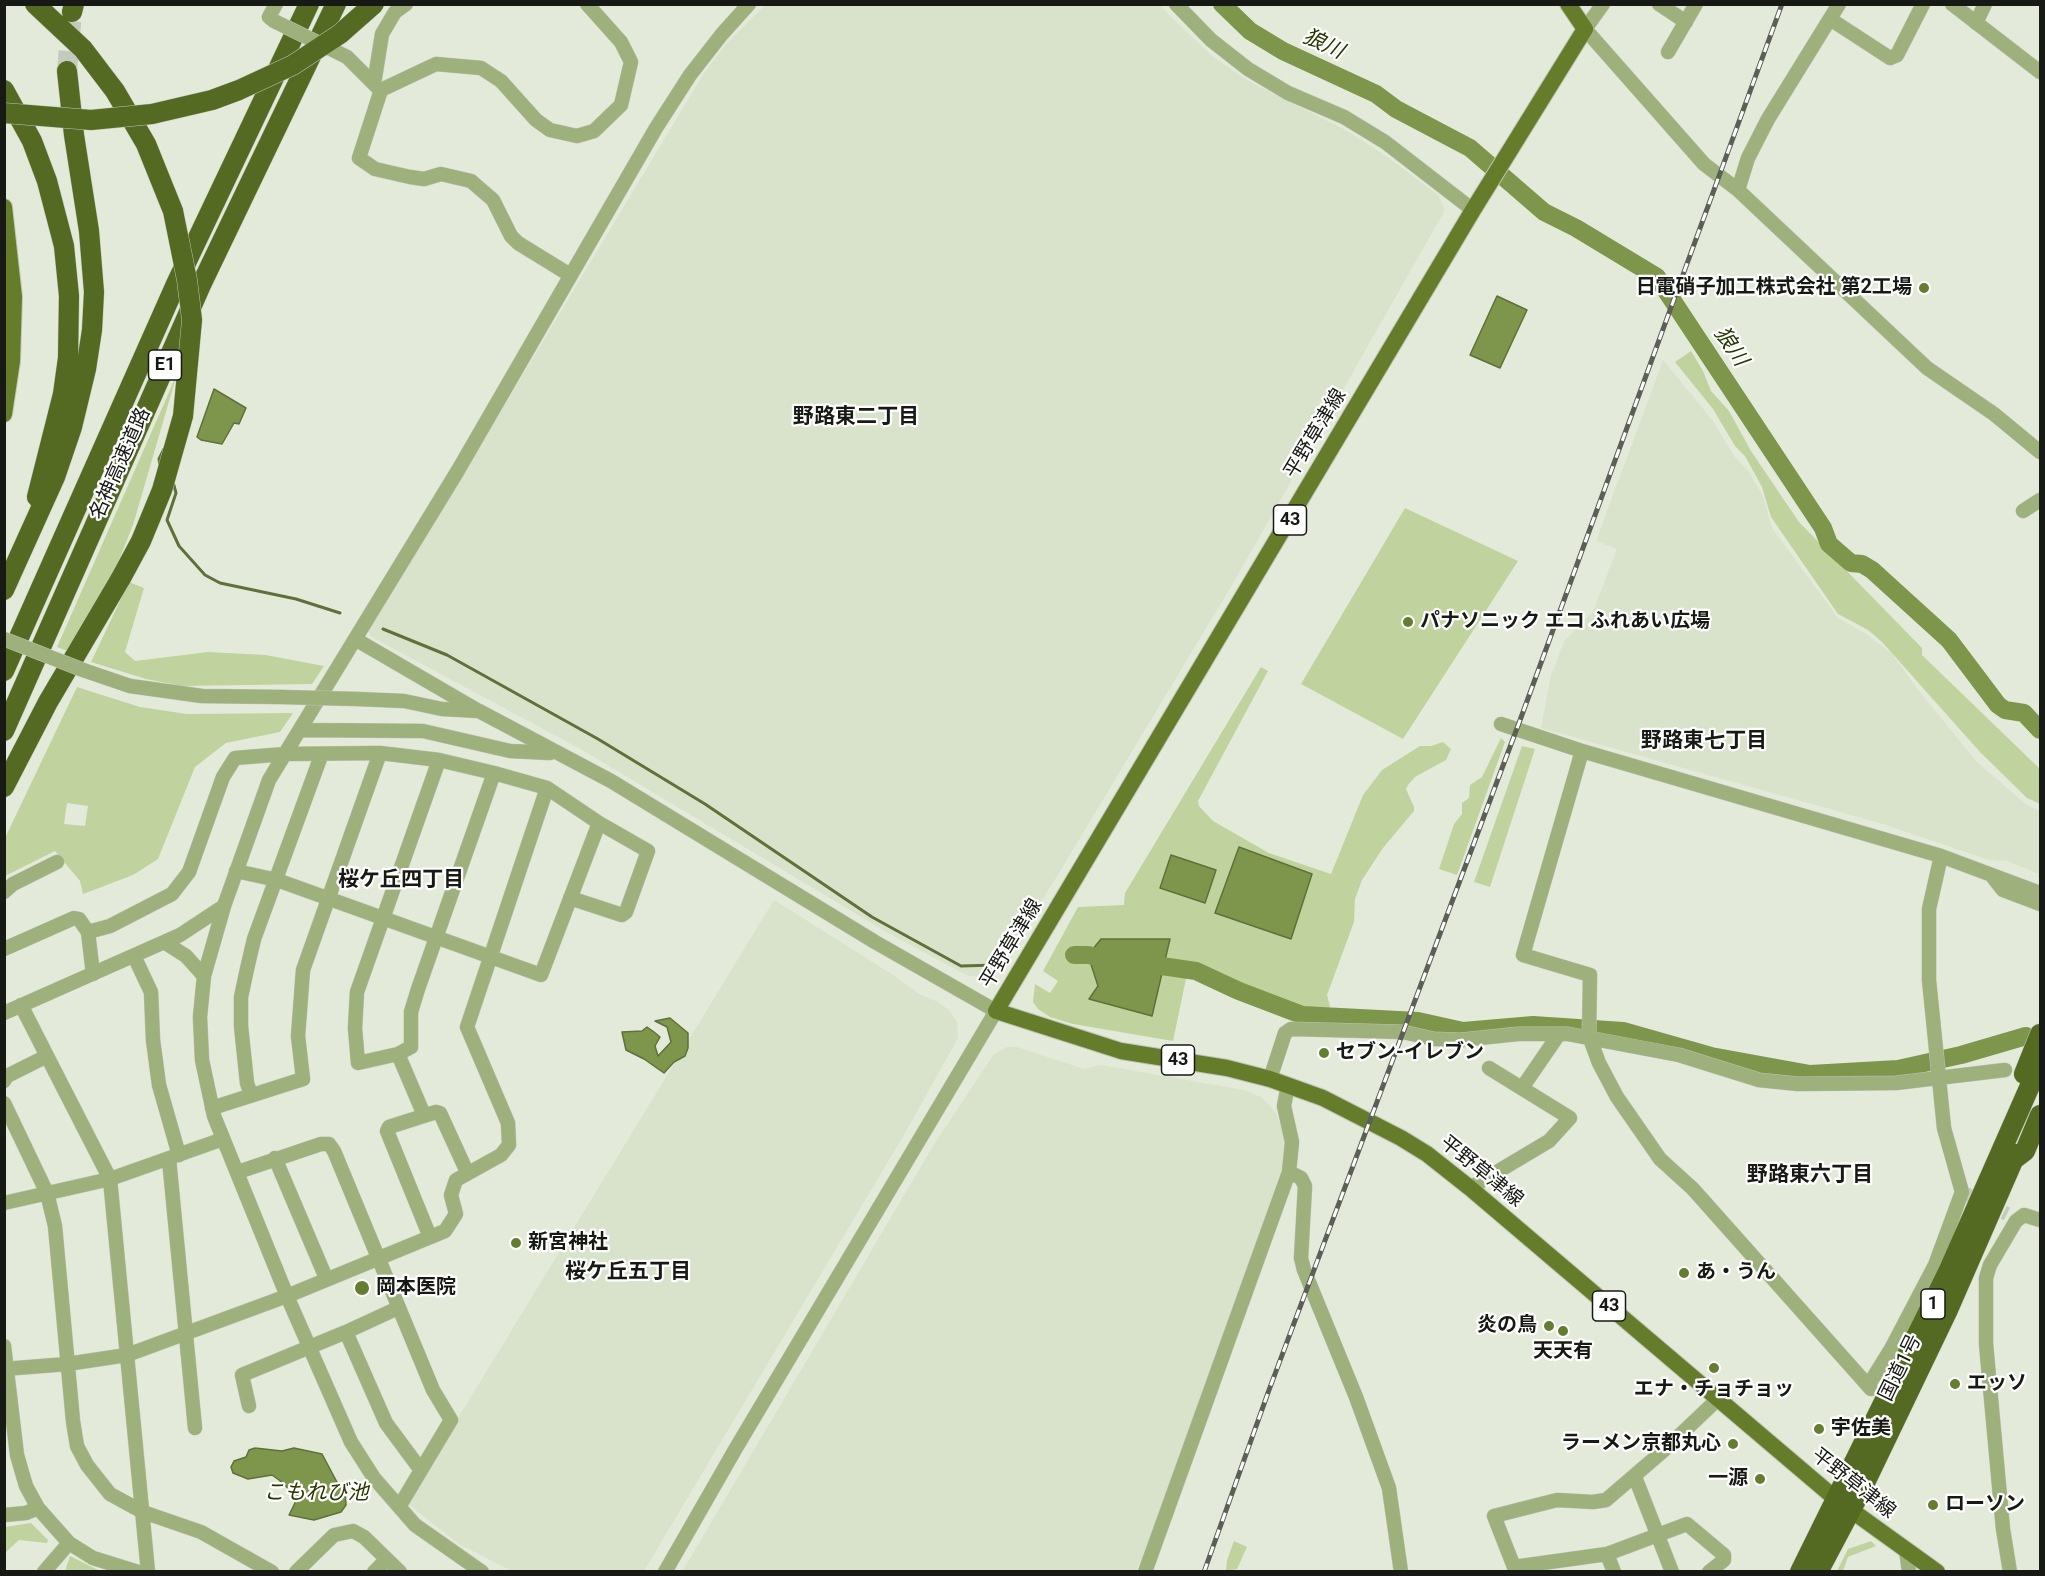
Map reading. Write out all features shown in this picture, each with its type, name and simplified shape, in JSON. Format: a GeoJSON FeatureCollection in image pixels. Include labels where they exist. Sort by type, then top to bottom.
{"type":"FeatureCollection","features":[{"type":"Feature","properties":{"kind":"highway"},"geometry":{"type":"LineString","coordinates":[[4,787],[48,702],[141,541],[162,490],[183,416],[192,320],[187,280],[173,211],[146,144],[116,91],[82,49],[35,4]]}},
{"type":"Feature","properties":{"kind":"highway","name":"名神高速道路"},"geometry":{"type":"LineString","coordinates":[[4,671],[161,316],[309,4]]}},
{"type":"Feature","properties":{"kind":"highway","name":"名神高速道路"},"geometry":{"type":"LineString","coordinates":[[4,731],[201,285],[336,4]]}},
{"type":"Feature","properties":{"kind":"highway"},"geometry":{"type":"LineString","coordinates":[[201,285],[222,253],[300,97],[351,4]]}},
{"type":"Feature","properties":{"kind":"highway"},"geometry":{"type":"LineString","coordinates":[[4,113],[60,119],[101,119],[152,114],[212,100],[248,87],[293,65],[340,34],[374,4]]}},
{"type":"Feature","properties":{"kind":"highway"},"geometry":{"type":"LineString","coordinates":[[4,590],[55,477],[72,427],[86,369],[92,330],[94,292],[89,231],[67,71]]}},
{"type":"Feature","properties":{"kind":"highway"},"geometry":{"type":"LineString","coordinates":[[4,90],[32,141],[58,218],[69,296],[68,358],[63,394],[38,488],[34,520]]}},
{"type":"Feature","properties":{"kind":"highway"},"geometry":{"type":"LineString","coordinates":[[2040,1034],[1998,1147],[2007,1158],[2025,1151],[2040,1115]]}},
{"type":"Feature","properties":{"kind":"highway","name":"国道1号"},"geometry":{"type":"LineString","coordinates":[[1800,1572],[1822,1546],[1947,1312],[2007,1158],[2040,1063]]}},
{"type":"Feature","properties":{"kind":"highway","name":"国道1号"},"geometry":{"type":"LineString","coordinates":[[1843,1505],[1942,1269],[2040,1097]]}},
{"type":"Feature","properties":{"kind":"highway","name":"国道1号"},"geometry":{"type":"LineString","coordinates":[[1818,1572],[1822,1546]]}},
{"type":"Feature","properties":{"kind":"main road"},"geometry":{"type":"LineString","coordinates":[[1568,4],[1585,30]]}},
{"type":"Feature","properties":{"kind":"main road","name":"平野草津線"},"geometry":{"type":"LineString","coordinates":[[1585,30],[1473,210],[996,1011],[1121,1051],[1227,1068],[1270,1079],[1323,1098],[1401,1138],[1470,1188],[1843,1505],[1937,1572]]}},
{"type":"Feature","properties":{"kind":"main road"},"geometry":{"type":"LineString","coordinates":[[4,207],[14,297],[12,361],[4,414]]}},
{"type":"Feature","properties":{"kind":"street"},"geometry":{"type":"LineString","coordinates":[[276,4],[269,17],[347,57],[377,87]]}},
{"type":"Feature","properties":{"kind":"street"},"geometry":{"type":"LineString","coordinates":[[406,4],[395,12],[382,34],[377,87],[359,158],[375,169],[410,177],[423,179],[441,174],[471,181],[493,200],[518,243],[570,275]]}},
{"type":"Feature","properties":{"kind":"street"},"geometry":{"type":"LineString","coordinates":[[377,87],[436,64],[481,68],[501,81],[536,120],[550,130],[576,136],[594,130],[621,105],[630,76],[631,62],[621,42],[587,4]]}},
{"type":"Feature","properties":{"kind":"street"},"geometry":{"type":"LineString","coordinates":[[482,1572],[415,1525],[374,1478],[351,1442],[287,1296],[212,1108],[202,1060],[200,1017],[204,976],[224,906],[269,780],[457,472],[656,128],[690,75],[749,4]]}},
{"type":"Feature","properties":{"kind":"street"},"geometry":{"type":"LineString","coordinates":[[1176,4],[1211,40],[1248,69],[1288,93],[1344,117],[1385,142],[1473,210]]}},
{"type":"Feature","properties":{"kind":"street"},"geometry":{"type":"LineString","coordinates":[[1603,4],[1585,30],[1704,164],[1738,190],[1927,368],[1994,414],[2040,452]]}},
{"type":"Feature","properties":{"kind":"street"},"geometry":{"type":"LineString","coordinates":[[1659,4],[1686,22]]}},
{"type":"Feature","properties":{"kind":"street"},"geometry":{"type":"LineString","coordinates":[[1668,51],[1696,4]]}},
{"type":"Feature","properties":{"kind":"street"},"geometry":{"type":"LineString","coordinates":[[1738,190],[1748,158],[1768,119],[1839,4]]}},
{"type":"Feature","properties":{"kind":"street"},"geometry":{"type":"LineString","coordinates":[[1830,19],[1890,58],[1897,55],[1923,4]]}},
{"type":"Feature","properties":{"kind":"street"},"geometry":{"type":"LineString","coordinates":[[1953,4],[2040,72]]}},
{"type":"Feature","properties":{"kind":"street"},"geometry":{"type":"LineString","coordinates":[[1976,23],[1985,4]]}},
{"type":"Feature","properties":{"kind":"street"},"geometry":{"type":"LineString","coordinates":[[2023,511],[2040,500]]}},
{"type":"Feature","properties":{"kind":"street"},"geometry":{"type":"LineString","coordinates":[[4,639],[130,686],[202,696],[404,701],[442,709],[479,711]]}},
{"type":"Feature","properties":{"kind":"street"},"geometry":{"type":"LineString","coordinates":[[355,639],[479,711],[611,781],[875,942],[996,1011],[665,1572]]}},
{"type":"Feature","properties":{"kind":"street"},"geometry":{"type":"LineString","coordinates":[[1501,724],[1582,751],[1941,856],[2040,893]]}},
{"type":"Feature","properties":{"kind":"street"},"geometry":{"type":"LineString","coordinates":[[300,730],[423,731],[510,751],[558,754]]}},
{"type":"Feature","properties":{"kind":"street"},"geometry":{"type":"LineString","coordinates":[[1582,751],[1523,955],[1590,975],[1590,1030],[1599,1063],[1617,1097],[1660,1159],[1693,1189],[1870,1387],[1891,1349],[1942,1269],[1964,1193],[1944,1128],[1929,980],[1929,909],[1941,856]]}},
{"type":"Feature","properties":{"kind":"street"},"geometry":{"type":"LineString","coordinates":[[88,932],[110,926],[172,894],[189,872],[224,777],[235,758],[285,754],[321,756],[380,753],[439,760],[494,773],[547,788],[599,823],[648,851],[626,912],[618,915],[570,898]]}},
{"type":"Feature","properties":{"kind":"street"},"geometry":{"type":"LineString","coordinates":[[212,1108],[303,1079],[298,1036],[301,979],[380,753]]}},
{"type":"Feature","properties":{"kind":"street"},"geometry":{"type":"LineString","coordinates":[[251,1095],[242,1046],[242,997],[254,939],[321,756]]}},
{"type":"Feature","properties":{"kind":"street"},"geometry":{"type":"LineString","coordinates":[[439,760],[357,992],[356,1054],[358,1063],[398,1054],[411,1047],[411,1012],[494,773]]}},
{"type":"Feature","properties":{"kind":"street"},"geometry":{"type":"LineString","coordinates":[[5,1369],[67,1364],[127,1355],[287,1296],[326,1278],[446,1231],[456,1214],[451,1195],[452,1187],[467,1172],[501,1155],[509,1145],[508,1123],[467,1027],[547,788]]}},
{"type":"Feature","properties":{"kind":"street"},"geometry":{"type":"LineString","coordinates":[[236,871],[276,880],[541,975],[599,823]]}},
{"type":"Feature","properties":{"kind":"street"},"geometry":{"type":"LineString","coordinates":[[4,892],[13,884],[57,862]]}},
{"type":"Feature","properties":{"kind":"street"},"geometry":{"type":"LineString","coordinates":[[1990,873],[2001,869],[2040,883]]}},
{"type":"Feature","properties":{"kind":"street"},"geometry":{"type":"LineString","coordinates":[[1990,873],[2003,890],[2040,904]]}},
{"type":"Feature","properties":{"kind":"street"},"geometry":{"type":"LineString","coordinates":[[4,1013],[195,927],[224,906]]}},
{"type":"Feature","properties":{"kind":"street"},"geometry":{"type":"LineString","coordinates":[[4,949],[74,918],[79,919],[88,932],[93,974]]}},
{"type":"Feature","properties":{"kind":"street"},"geometry":{"type":"LineString","coordinates":[[164,942],[186,956],[204,976]]}},
{"type":"Feature","properties":{"kind":"street"},"geometry":{"type":"LineString","coordinates":[[134,956],[151,992],[153,1040],[159,1085],[174,1157],[185,1335],[195,1428]]}},
{"type":"Feature","properties":{"kind":"street"},"geometry":{"type":"LineString","coordinates":[[21,1005],[110,1179],[148,1572]]}},
{"type":"Feature","properties":{"kind":"street"},"geometry":{"type":"LineString","coordinates":[[1270,1079],[1285,1033],[1291,1029],[1403,1032],[1423,1038],[1452,1040],[1590,1030],[1759,1080],[1798,1084],[1896,1083],[1938,1067],[1980,1075],[2005,1070]]}},
{"type":"Feature","properties":{"kind":"street"},"geometry":{"type":"LineString","coordinates":[[1522,1088],[1559,1034]]}},
{"type":"Feature","properties":{"kind":"street"},"geometry":{"type":"LineString","coordinates":[[398,1054],[424,1115]]}},
{"type":"Feature","properties":{"kind":"street"},"geometry":{"type":"LineString","coordinates":[[4,1081],[7,1076],[47,1056]]}},
{"type":"Feature","properties":{"kind":"street"},"geometry":{"type":"LineString","coordinates":[[1470,1188],[1549,1141],[1570,1118],[1489,1068]]}},
{"type":"Feature","properties":{"kind":"street"},"geometry":{"type":"LineString","coordinates":[[1146,1572],[1289,1172],[1292,1142],[1284,1106],[1288,1085]]}},
{"type":"Feature","properties":{"kind":"street"},"geometry":{"type":"LineString","coordinates":[[4,1103],[47,1193],[55,1226],[77,1446],[95,1478],[111,1494],[143,1512],[201,1532],[272,1572]]}},
{"type":"Feature","properties":{"kind":"street"},"geometry":{"type":"LineString","coordinates":[[430,1237],[387,1131],[389,1126],[424,1115],[440,1113],[467,1172]]}},
{"type":"Feature","properties":{"kind":"street"},"geometry":{"type":"LineString","coordinates":[[4,1203],[110,1179],[223,1139]]}},
{"type":"Feature","properties":{"kind":"street"},"geometry":{"type":"LineString","coordinates":[[238,1172],[275,1158],[321,1144],[329,1144],[433,1390],[451,1420],[399,1507]]}},
{"type":"Feature","properties":{"kind":"street"},"geometry":{"type":"LineString","coordinates":[[275,1158],[326,1278]]}},
{"type":"Feature","properties":{"kind":"street"},"geometry":{"type":"LineString","coordinates":[[1289,1172],[1301,1178],[1305,1186],[1301,1258],[1304,1270],[1356,1397],[1389,1488],[1401,1572]]}},
{"type":"Feature","properties":{"kind":"street"},"geometry":{"type":"LineString","coordinates":[[2010,1572],[2004,1541],[1986,1344],[1986,1278],[2012,1218],[2025,1215],[2040,1220]]}},
{"type":"Feature","properties":{"kind":"street"},"geometry":{"type":"LineString","coordinates":[[249,1407],[242,1374],[309,1348],[399,1308]]}},
{"type":"Feature","properties":{"kind":"street"},"geometry":{"type":"LineString","coordinates":[[346,1332],[382,1415],[394,1437],[420,1469]]}},
{"type":"Feature","properties":{"kind":"street"},"geometry":{"type":"LineString","coordinates":[[4,1346],[10,1456],[38,1508],[69,1543],[93,1558],[138,1572]]}},
{"type":"Feature","properties":{"kind":"street"},"geometry":{"type":"LineString","coordinates":[[1709,1572],[1724,1560],[1724,1555],[1687,1524],[1607,1554],[1514,1567],[1494,1516],[1557,1500],[1593,1502],[1606,1500],[1635,1477],[1719,1398]]}},
{"type":"Feature","properties":{"kind":"street"},"geometry":{"type":"LineString","coordinates":[[1635,1477],[1672,1572]]}},
{"type":"Feature","properties":{"kind":"street"},"geometry":{"type":"LineString","coordinates":[[4,1515],[26,1513],[38,1508]]}},
{"type":"Feature","properties":{"kind":"street"},"geometry":{"type":"LineString","coordinates":[[296,1572],[334,1535],[353,1530],[364,1537],[400,1572]]}},
{"type":"Feature","properties":{"kind":"street"},"geometry":{"type":"LineString","coordinates":[[44,1572],[69,1543]]}},
{"type":"Feature","properties":{"kind":"street"},"geometry":{"type":"LineString","coordinates":[[1906,1550],[1909,1572]]}},
{"type":"Feature","properties":{"kind":"street"},"geometry":{"type":"LineString","coordinates":[[1607,1554],[1614,1572]]}},
{"type":"Feature","properties":{"kind":"street"},"geometry":{"type":"LineString","coordinates":[[374,1572],[386,1560]]}},
{"type":"Feature","properties":{"kind":"shaded area"},"geometry":{"type":"Polygon","coordinates":[[[765,5],[1159,5],[1212,56],[1247,80],[1349,132],[1389,158],[1438,195],[1445,210],[1235,580],[1000,968],[989,975],[978,977],[966,975],[883,930],[584,751],[370,636],[369,631],[704,73],[726,44],[765,5]]]}},
{"type":"Feature","properties":{"kind":"shaded area"},"geometry":{"type":"Polygon","coordinates":[[[1691,351],[1711,391],[1729,411],[1751,451],[1799,522],[1922,648],[1922,655],[2040,769],[2040,804],[2027,798],[1980,752],[1882,642],[1868,630],[1838,614],[1771,517],[1762,487],[1745,456],[1735,446],[1713,409],[1675,362],[1691,351]]]}},
{"type":"Feature","properties":{"kind":"shaded area"},"geometry":{"type":"Polygon","coordinates":[[[1663,360],[1713,421],[1734,456],[1749,472],[1763,496],[1772,528],[1838,618],[1868,635],[1892,654],[1922,695],[1978,763],[2027,805],[2040,811],[2040,878],[2037,877],[2039,874],[2007,861],[1989,860],[1883,824],[1541,728],[1551,675],[1565,640],[1593,612],[1617,549],[1596,541],[1663,360]]]}},
{"type":"Feature","properties":{"kind":"shaded area"},"geometry":{"type":"Polygon","coordinates":[[[177,374],[133,525],[112,577],[70,652],[57,647],[177,374]]]}},
{"type":"Feature","properties":{"kind":"shaded area","name":"パナソニック エコ ふれあい広場"},"geometry":{"type":"Polygon","coordinates":[[[1405,508],[1518,561],[1403,739],[1301,684],[1405,508]]]}},
{"type":"Feature","properties":{"kind":"shaded area"},"geometry":{"type":"Polygon","coordinates":[[[129,582],[144,588],[125,652],[135,661],[208,652],[266,655],[324,666],[312,684],[182,686],[146,679],[91,662],[129,582]]]}},
{"type":"Feature","properties":{"kind":"shaded area"},"geometry":{"type":"Polygon","coordinates":[[[1261,667],[1268,671],[1198,801],[1199,806],[1213,821],[1269,853],[1331,874],[1363,795],[1382,770],[1420,746],[1431,746],[1443,742],[1451,749],[1446,760],[1415,777],[1408,785],[1406,789],[1414,811],[1383,848],[1362,880],[1355,899],[1354,922],[1327,995],[1330,1006],[1326,1013],[1309,1012],[1239,988],[1234,999],[1198,982],[1197,975],[1187,974],[1173,1041],[1073,1024],[1050,1017],[1038,1009],[1033,1002],[1035,984],[1050,993],[1058,981],[1043,971],[1078,907],[1124,905],[1125,893],[1261,667]],[[1088,955],[1098,986],[1090,999],[1152,1015],[1088,955]]]}},
{"type":"Feature","properties":{"kind":"shaded area"},"geometry":{"type":"Polygon","coordinates":[[[77,687],[140,707],[187,714],[293,713],[280,732],[226,743],[195,767],[158,859],[133,875],[83,894],[80,881],[55,851],[5,876],[5,838],[77,687]],[[67,803],[64,824],[85,826],[88,806],[67,803]]]}},
{"type":"Feature","properties":{"kind":"shaded area"},"geometry":{"type":"Polygon","coordinates":[[[1501,738],[1505,742],[1457,875],[1439,869],[1454,824],[1462,814],[1462,803],[1469,798],[1470,785],[1482,777],[1501,738]]]}},
{"type":"Feature","properties":{"kind":"shaded area"},"geometry":{"type":"Polygon","coordinates":[[[1522,746],[1535,749],[1490,887],[1474,882],[1522,746]]]}},
{"type":"Feature","properties":{"kind":"shaded area"},"geometry":{"type":"Polygon","coordinates":[[[774,900],[890,973],[919,994],[938,1002],[949,1010],[957,1022],[958,1038],[905,1133],[644,1571],[512,1571],[459,1544],[409,1505],[408,1500],[774,900]]]}},
{"type":"Feature","properties":{"kind":"shaded area"},"geometry":{"type":"Polygon","coordinates":[[[1007,1047],[1017,1047],[1084,1069],[1101,1065],[1244,1090],[1261,1097],[1276,1113],[1284,1134],[1284,1162],[1161,1518],[1136,1571],[682,1572],[933,1146],[994,1054],[1007,1047]]]}},
{"type":"Feature","properties":{"kind":"shaded area"},"geometry":{"type":"Polygon","coordinates":[[[31,1523],[48,1540],[47,1543],[19,1540],[5,1553],[5,1527],[31,1523]]]}},
{"type":"Feature","properties":{"kind":"shaded area"},"geometry":{"type":"Polygon","coordinates":[[[1234,1541],[1247,1547],[1237,1569],[1226,1571],[1227,1560],[1234,1541]]]}},
{"type":"Feature","properties":{"kind":"shaded area"},"geometry":{"type":"Polygon","coordinates":[[[1871,1541],[1876,1546],[1848,1557],[1843,1571],[1837,1571],[1848,1549],[1871,1541]]]}},
{"type":"Feature","properties":{"kind":"shaded area"},"geometry":{"type":"Polygon","coordinates":[[[70,1556],[100,1571],[65,1571],[70,1556]]]}},
{"type":"Feature","properties":{"kind":"water"},"geometry":{"type":"Polygon","coordinates":[[[1497,296],[1527,310],[1500,368],[1470,355],[1497,296]]]}},
{"type":"Feature","properties":{"kind":"water"},"geometry":{"type":"Polygon","coordinates":[[[214,389],[246,408],[239,424],[234,423],[222,444],[201,440],[197,437],[214,389]]]}},
{"type":"Feature","properties":{"kind":"water"},"geometry":{"type":"Polygon","coordinates":[[[1239,847],[1312,874],[1291,939],[1215,913],[1239,847]]]}},
{"type":"Feature","properties":{"kind":"water"},"geometry":{"type":"Polygon","coordinates":[[[1171,855],[1216,870],[1205,903],[1160,888],[1171,855]]]}},
{"type":"Feature","properties":{"kind":"water"},"geometry":{"type":"Polygon","coordinates":[[[1101,939],[1170,939],[1152,1016],[1089,999],[1098,986],[1088,955],[1101,939]]]}},
{"type":"Feature","properties":{"kind":"water"},"geometry":{"type":"Polygon","coordinates":[[[670,1018],[688,1033],[688,1048],[685,1056],[674,1062],[664,1073],[626,1050],[622,1032],[642,1031],[647,1027],[660,1037],[655,1046],[658,1056],[671,1042],[667,1027],[655,1021],[670,1018]]]}},
{"type":"Feature","properties":{"kind":"water","name":"こもれび池"},"geometry":{"type":"Polygon","coordinates":[[[255,1448],[282,1451],[294,1448],[322,1454],[338,1484],[345,1490],[346,1505],[341,1512],[314,1520],[289,1515],[295,1503],[290,1490],[279,1480],[272,1475],[248,1479],[233,1473],[231,1467],[234,1461],[246,1457],[249,1450],[255,1448]]]}},
{"type":"Feature","properties":{"kind":"waterway","name":"狼川"},"geometry":{"type":"LineString","coordinates":[[1222,4],[1250,31],[1283,51],[1376,94],[1396,109],[1470,148],[1544,212],[1576,228],[1657,277],[1823,528],[1829,544],[1851,563],[1862,564],[1872,570],[1949,640],[1998,705],[2005,710],[2024,713],[2040,730]]}},
{"type":"Feature","properties":{"kind":"waterway"},"geometry":{"type":"LineString","coordinates":[[160,465],[159,459],[164,449]]}},
{"type":"Feature","properties":{"kind":"waterway"},"geometry":{"type":"LineString","coordinates":[[173,482],[176,493],[167,520],[179,546],[205,575],[220,583],[296,599],[340,613]]}},
{"type":"Feature","properties":{"kind":"waterway"},"geometry":{"type":"LineString","coordinates":[[383,629],[447,655],[598,739],[705,804],[872,917],[961,966],[997,965]]}},
{"type":"Feature","properties":{"kind":"waterway"},"geometry":{"type":"LineString","coordinates":[[1074,955],[1110,959]]}},
{"type":"Feature","properties":{"kind":"waterway"},"geometry":{"type":"LineString","coordinates":[[1141,963],[1196,971],[1239,991],[1302,1015],[1418,1021],[1463,1031],[1533,1025],[1623,1031],[1711,1056],[1810,1074],[1898,1069],[1961,1055],[2026,1036]]}},
{"type":"Feature","properties":{"kind":"tunnel"},"geometry":{"type":"LineString","coordinates":[[67,71],[72,12]]}},
{"type":"Feature","properties":{"kind":"tunnel"},"geometry":{"type":"LineString","coordinates":[[1966,1194],[2007,1214]]}},
{"type":"Feature","properties":{"kind":"railway"},"geometry":{"type":"LineString","coordinates":[[1204,1572],[1269,1390],[1519,723],[1782,4]]}},
{"type":"Feature","properties":{"kind":"place","name":"日電硝子加工株式会社 第2工場"},"geometry":{"type":"Point","coordinates":[1924,288]}},
{"type":"Feature","properties":{"kind":"place","name":"パナソニック エコ ふれあい広場"},"geometry":{"type":"Point","coordinates":[1408,622]}},
{"type":"Feature","properties":{"kind":"place","name":"セブン-イレブン"},"geometry":{"type":"Point","coordinates":[1324,1053]}},
{"type":"Feature","properties":{"kind":"place","name":"新宮神社"},"geometry":{"type":"Point","coordinates":[516,1243]}},
{"type":"Feature","properties":{"kind":"place","name":"あ・うん"},"geometry":{"type":"Point","coordinates":[1684,1273]}},
{"type":"Feature","properties":{"kind":"place","name":"岡本医院"},"geometry":{"type":"Point","coordinates":[362,1288]}},
{"type":"Feature","properties":{"kind":"place","name":"炎の鳥"},"geometry":{"type":"Point","coordinates":[1549,1326]}},
{"type":"Feature","properties":{"kind":"place","name":"天天有"},"geometry":{"type":"Point","coordinates":[1563,1331]}},
{"type":"Feature","properties":{"kind":"place","name":"エナ・チョチョッ"},"geometry":{"type":"Point","coordinates":[1714,1368]}},
{"type":"Feature","properties":{"kind":"place","name":"エッソ"},"geometry":{"type":"Point","coordinates":[1955,1384]}},
{"type":"Feature","properties":{"kind":"place","name":"宇佐美"},"geometry":{"type":"Point","coordinates":[1819,1429]}},
{"type":"Feature","properties":{"kind":"place","name":"ラーメン京都丸心"},"geometry":{"type":"Point","coordinates":[1733,1444]}},
{"type":"Feature","properties":{"kind":"place","name":"一源"},"geometry":{"type":"Point","coordinates":[1760,1479]}},
{"type":"Feature","properties":{"kind":"place","name":"ローソン"},"geometry":{"type":"Point","coordinates":[1933,1505]}},
{"type":"Feature","properties":{"kind":"district","name":"野路東二丁目"},"geometry":{"type":"Point","coordinates":[856,418]}},
{"type":"Feature","properties":{"kind":"district","name":"野路東七丁目"},"geometry":{"type":"Point","coordinates":[1704,742]}},
{"type":"Feature","properties":{"kind":"district","name":"桜ケ丘四丁目"},"geometry":{"type":"Point","coordinates":[401,881]}},
{"type":"Feature","properties":{"kind":"district","name":"野路東六丁目"},"geometry":{"type":"Point","coordinates":[1810,1176]}},
{"type":"Feature","properties":{"kind":"district","name":"桜ケ丘五丁目"},"geometry":{"type":"Point","coordinates":[628,1273]}}]}
